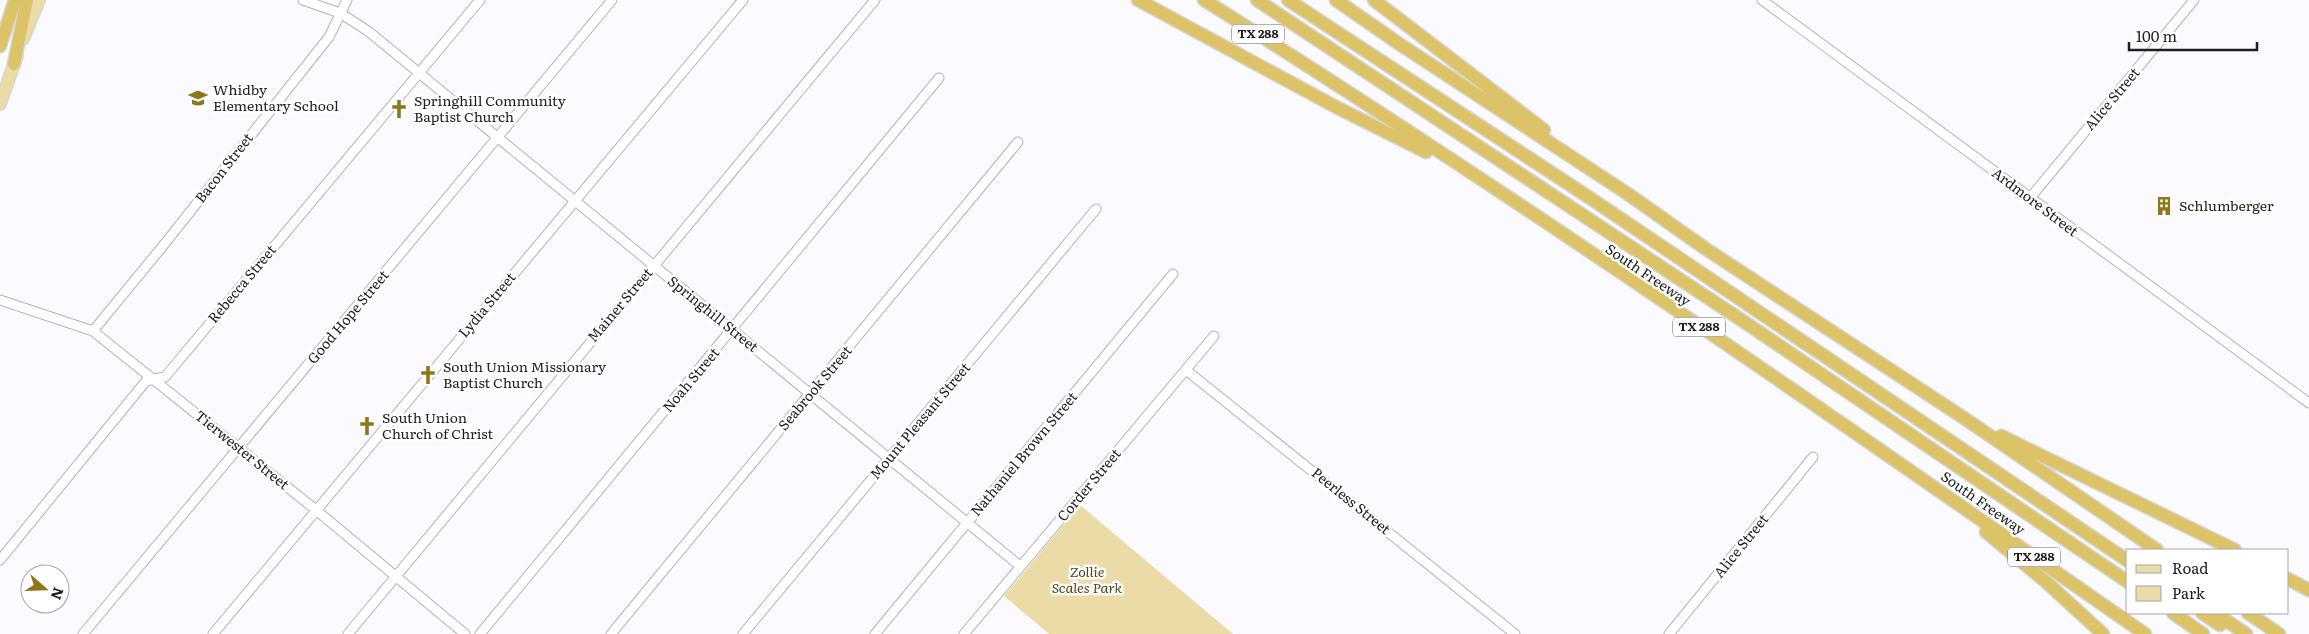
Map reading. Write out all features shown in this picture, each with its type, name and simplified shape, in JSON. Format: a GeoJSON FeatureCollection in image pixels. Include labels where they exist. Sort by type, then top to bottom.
{"type":"FeatureCollection","features":[{"type":"Feature","properties":{"kind":"highway"},"geometry":{"type":"LineString","coordinates":[[0,46],[15,0]]}},
{"type":"Feature","properties":{"kind":"highway"},"geometry":{"type":"LineString","coordinates":[[14,64],[28,0]]}},
{"type":"Feature","properties":{"kind":"highway"},"geometry":{"type":"LineString","coordinates":[[1138,0],[1336,107],[1474,176]]}},
{"type":"Feature","properties":{"kind":"highway","name":"South Freeway"},"geometry":{"type":"LineString","coordinates":[[1205,0],[1355,96],[1474,176],[1923,479],[2145,634]]}},
{"type":"Feature","properties":{"kind":"highway"},"geometry":{"type":"LineString","coordinates":[[1257,0],[1743,321],[2126,582]]}},
{"type":"Feature","properties":{"kind":"highway"},"geometry":{"type":"LineString","coordinates":[[1288,0],[1601,206],[2126,559]]}},
{"type":"Feature","properties":{"kind":"highway"},"geometry":{"type":"LineString","coordinates":[[1336,0],[1398,44],[1628,194]]}},
{"type":"Feature","properties":{"kind":"highway"},"geometry":{"type":"LineString","coordinates":[[1374,0],[1628,194],[1706,250],[1964,418],[2156,549]]}},
{"type":"Feature","properties":{"kind":"highway"},"geometry":{"type":"LineString","coordinates":[[1964,418],[2233,549]]}},
{"type":"Feature","properties":{"kind":"highway"},"geometry":{"type":"LineString","coordinates":[[1923,479],[2045,581],[2103,634]]}},
{"type":"Feature","properties":{"kind":"highway"},"geometry":{"type":"LineString","coordinates":[[2289,579],[2309,590]]}},
{"type":"Feature","properties":{"kind":"highway"},"geometry":{"type":"LineString","coordinates":[[2167,614],[2194,634]]}},
{"type":"Feature","properties":{"kind":"highway"},"geometry":{"type":"LineString","coordinates":[[2174,614],[2203,634]]}},
{"type":"Feature","properties":{"kind":"highway"},"geometry":{"type":"LineString","coordinates":[[2203,614],[2232,634]]}},
{"type":"Feature","properties":{"kind":"highway"},"geometry":{"type":"LineString","coordinates":[[2216,614],[2246,634]]}},
{"type":"Feature","properties":{"kind":"highway"},"geometry":{"type":"LineString","coordinates":[[2249,614],[2279,634]]}},
{"type":"Feature","properties":{"kind":"main road"},"geometry":{"type":"LineString","coordinates":[[0,104],[38,0]]}},
{"type":"Feature","properties":{"kind":"street","name":"Springhill Street"},"geometry":{"type":"LineString","coordinates":[[303,0],[340,13],[368,31],[1020,566]]}},
{"type":"Feature","properties":{"kind":"street","name":"Bacon Street"},"geometry":{"type":"LineString","coordinates":[[93,331],[329,37],[347,0]]}},
{"type":"Feature","properties":{"kind":"street","name":"Rebecca Street"},"geometry":{"type":"LineString","coordinates":[[0,560],[146,380],[165,377],[480,0]]}},
{"type":"Feature","properties":{"kind":"street","name":"Good Hope Street"},"geometry":{"type":"LineString","coordinates":[[83,634],[612,0]]}},
{"type":"Feature","properties":{"kind":"street","name":"Lydia Street"},"geometry":{"type":"LineString","coordinates":[[213,634],[742,0]]}},
{"type":"Feature","properties":{"kind":"street","name":"Mainer Street"},"geometry":{"type":"LineString","coordinates":[[348,634],[875,0]]}},
{"type":"Feature","properties":{"kind":"street","name":"Ardmore Street"},"geometry":{"type":"LineString","coordinates":[[1762,0],[2309,403]]}},
{"type":"Feature","properties":{"kind":"street","name":"Alice Street"},"geometry":{"type":"LineString","coordinates":[[2030,198],[2194,0]]}},
{"type":"Feature","properties":{"kind":"street","name":"Noah Street"},"geometry":{"type":"LineString","coordinates":[[480,634],[733,330],[939,78]]}},
{"type":"Feature","properties":{"kind":"street","name":"Seabrook Street"},"geometry":{"type":"LineString","coordinates":[[611,634],[1018,142]]}},
{"type":"Feature","properties":{"kind":"street","name":"Mount Pleasant Street"},"geometry":{"type":"LineString","coordinates":[[743,634],[1096,209]]}},
{"type":"Feature","properties":{"kind":"street","name":"Nathaniel Brown Street"},"geometry":{"type":"LineString","coordinates":[[875,634],[1173,274]]}},
{"type":"Feature","properties":{"kind":"street","name":"Tierwester Street"},"geometry":{"type":"LineString","coordinates":[[0,300],[93,331],[316,510],[465,634]]}},
{"type":"Feature","properties":{"kind":"street","name":"Corder Street"},"geometry":{"type":"LineString","coordinates":[[964,634],[1214,336]]}},
{"type":"Feature","properties":{"kind":"street","name":"Peerless Street"},"geometry":{"type":"LineString","coordinates":[[1186,370],[1515,634]]}},
{"type":"Feature","properties":{"kind":"street","name":"Alice Street"},"geometry":{"type":"LineString","coordinates":[[1669,634],[1813,457]]}},
{"type":"Feature","properties":{"kind":"green space","name":"Zollie Scales Park"},"geometry":{"type":"Polygon","coordinates":[[[1080,505],[1233,634],[1049,634],[1004,596],[1080,505]]]}},
{"type":"Feature","properties":{"kind":"place","name":"Whidby Elementary School"},"geometry":{"type":"Point","coordinates":[198,98]}},
{"type":"Feature","properties":{"kind":"place","name":"Springhill Community Baptist Church"},"geometry":{"type":"Point","coordinates":[399,109]}},
{"type":"Feature","properties":{"kind":"place","name":"Schlumberger"},"geometry":{"type":"Point","coordinates":[2164,206]}},
{"type":"Feature","properties":{"kind":"place","name":"South Union Missionary Baptist Church"},"geometry":{"type":"Point","coordinates":[428,375]}},
{"type":"Feature","properties":{"kind":"place","name":"South Union Church of Christ"},"geometry":{"type":"Point","coordinates":[367,426]}}]}
